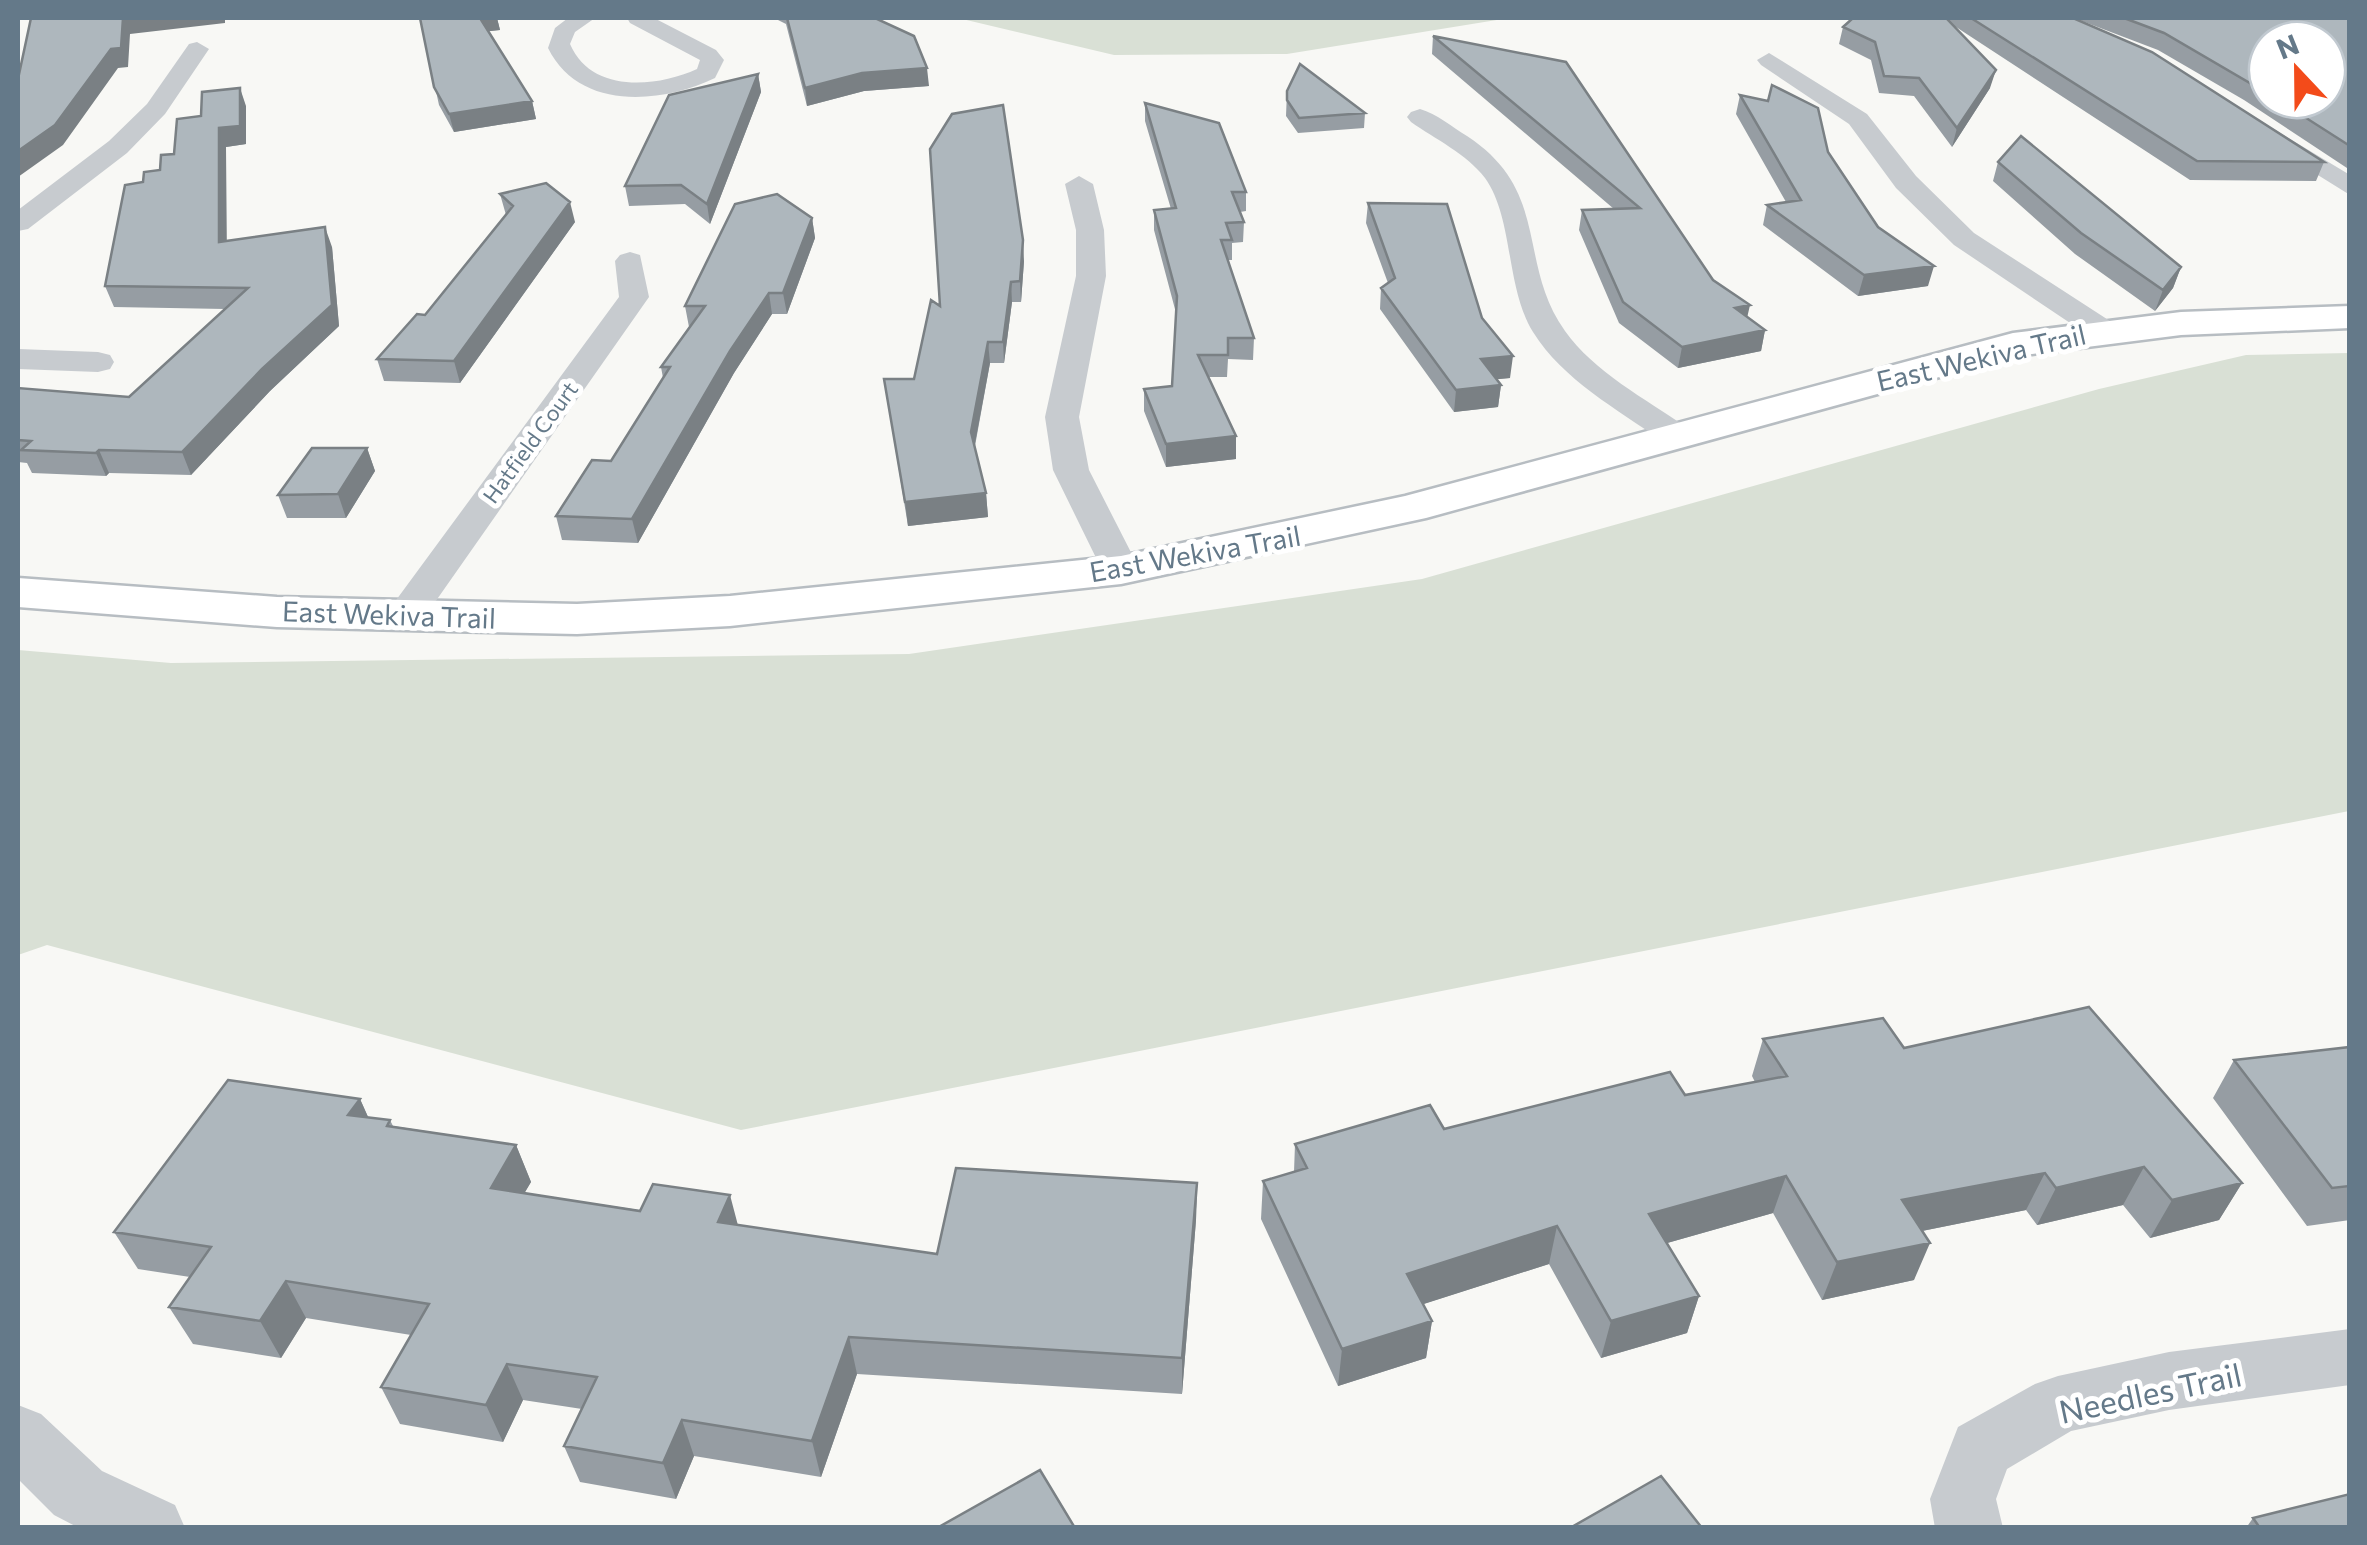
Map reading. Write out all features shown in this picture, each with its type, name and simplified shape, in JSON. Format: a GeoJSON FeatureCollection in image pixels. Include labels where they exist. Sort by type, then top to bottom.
{"type":"FeatureCollection","features":[{"type":"Feature","properties":{"kind":"street"},"geometry":{"type":"LineString","coordinates":[[584,18],[566,28],[558,40],[572,69],[593,82],[664,87],[706,74],[712,60],[700,48],[638,18]]}},
{"type":"Feature","properties":{"kind":"street"},"geometry":{"type":"LineString","coordinates":[[18,223],[118,146],[156,109],[197,49]]}},
{"type":"Feature","properties":{"kind":"street"},"geometry":{"type":"LineString","coordinates":[[1770,60],[1858,119],[1906,182],[1964,239],[2102,330]]}},
{"type":"Feature","properties":{"kind":"street"},"geometry":{"type":"LineString","coordinates":[[1420,117],[1486,165],[1502,184],[1524,274],[1550,334],[1584,367],[1674,434]]}},
{"type":"Feature","properties":{"kind":"street"},"geometry":{"type":"LineString","coordinates":[[2255,124],[2350,187]]}},
{"type":"Feature","properties":{"kind":"street"},"geometry":{"type":"LineString","coordinates":[[1079,184],[1090,230],[1092,276],[1062,417],[1071,470],[1121,570]]}},
{"type":"Feature","properties":{"kind":"street","name":"Hatfield Court"},"geometry":{"type":"LineString","coordinates":[[405,616],[634,296],[630,261]]}},
{"type":"Feature","properties":{"kind":"street","name":"East Wekiva Trail"},"geometry":{"type":"LineString","coordinates":[[18,593],[277,612],[577,618],[730,612],[1121,570],[1392,512],[2014,346],[2102,330],[2225,320],[2350,317]]}},
{"type":"Feature","properties":{"kind":"street"},"geometry":{"type":"LineString","coordinates":[[18,359],[98,362]]}},
{"type":"Feature","properties":{"kind":"street","name":"Needles Trail"},"geometry":{"type":"LineString","coordinates":[[1969,1528],[1963,1500],[1981,1448],[2058,1405],[2169,1381],[2350,1358]]}},
{"type":"Feature","properties":{"kind":"street"},"geometry":{"type":"LineString","coordinates":[[18,1435],[78,1493],[151,1528]]}},
{"type":"Feature","properties":{"kind":"shaded area"},"geometry":{"type":"Polygon","coordinates":[[[958,18],[1509,18],[1287,54],[1114,55],[958,18]]]}},
{"type":"Feature","properties":{"kind":"shaded area"},"geometry":{"type":"Polygon","coordinates":[[[2349,353],[2349,811],[741,1130],[47,945],[18,955],[18,650],[171,663],[909,654],[1422,579],[2099,389],[2246,355],[2349,353]]]}},
{"type":"Feature","properties":{"kind":"building"},"geometry":{"type":"Polygon","coordinates":[[[31,18],[123,18],[121,48],[111,49],[55,125],[18,151],[18,79],[31,18]]]}},
{"type":"Feature","properties":{"kind":"building"},"geometry":{"type":"Polygon","coordinates":[[[420,18],[480,18],[532,101],[449,114],[434,87],[420,18]]]}},
{"type":"Feature","properties":{"kind":"building"},"geometry":{"type":"Polygon","coordinates":[[[787,18],[875,18],[914,36],[927,68],[862,73],[805,88],[787,18]]]}},
{"type":"Feature","properties":{"kind":"building"},"geometry":{"type":"Polygon","coordinates":[[[1853,18],[1946,18],[1996,70],[1957,128],[1919,78],[1884,76],[1875,42],[1843,27],[1853,18]]]}},
{"type":"Feature","properties":{"kind":"building"},"geometry":{"type":"Polygon","coordinates":[[[1971,18],[2073,18],[2152,52],[2247,113],[2247,120],[2258,120],[2324,162],[2197,161],[1971,18]]]}},
{"type":"Feature","properties":{"kind":"building"},"geometry":{"type":"Polygon","coordinates":[[[2124,18],[2350,18],[2350,146],[2309,120],[2347,120],[2347,20],[2247,20],[2247,81],[2164,33],[2124,18]]]}},
{"type":"Feature","properties":{"kind":"building"},"geometry":{"type":"Polygon","coordinates":[[[1433,36],[1566,62],[1713,280],[1750,305],[1735,308],[1765,330],[1682,347],[1623,302],[1582,210],[1640,208],[1433,36]]]}},
{"type":"Feature","properties":{"kind":"building"},"geometry":{"type":"Polygon","coordinates":[[[1300,64],[1365,113],[1299,118],[1287,100],[1287,91],[1300,64]]]}},
{"type":"Feature","properties":{"kind":"building"},"geometry":{"type":"Polygon","coordinates":[[[758,74],[707,204],[681,185],[625,186],[669,95],[758,74]]]}},
{"type":"Feature","properties":{"kind":"building"},"geometry":{"type":"Polygon","coordinates":[[[1772,85],[1818,108],[1828,152],[1878,227],[1934,266],[1864,275],[1767,205],[1801,200],[1740,95],[1768,101],[1772,85]]]}},
{"type":"Feature","properties":{"kind":"building"},"geometry":{"type":"Polygon","coordinates":[[[240,88],[240,126],[219,128],[219,242],[325,227],[332,305],[262,369],[182,452],[21,450],[31,441],[18,440],[18,388],[129,397],[248,288],[105,286],[125,185],[143,182],[144,172],[160,170],[161,155],[174,154],[177,119],[201,116],[202,92],[240,88]]]}},
{"type":"Feature","properties":{"kind":"building"},"geometry":{"type":"Polygon","coordinates":[[[1145,103],[1219,123],[1246,192],[1232,192],[1244,222],[1226,223],[1232,240],[1221,240],[1254,338],[1228,338],[1228,355],[1198,355],[1236,436],[1166,444],[1144,389],[1172,386],[1177,296],[1154,210],[1176,208],[1145,103]]]}},
{"type":"Feature","properties":{"kind":"building"},"geometry":{"type":"Polygon","coordinates":[[[1003,105],[1023,240],[1020,281],[1011,282],[1003,342],[988,342],[971,432],[986,493],[905,502],[884,379],[914,379],[931,300],[940,306],[930,149],[952,114],[1003,105]]]}},
{"type":"Feature","properties":{"kind":"building"},"geometry":{"type":"Polygon","coordinates":[[[2021,136],[2181,267],[2163,290],[2081,233],[1998,162],[2021,136]]]}},
{"type":"Feature","properties":{"kind":"building"},"geometry":{"type":"Polygon","coordinates":[[[546,183],[570,202],[454,361],[377,359],[417,314],[425,315],[513,206],[500,194],[546,183]]]}},
{"type":"Feature","properties":{"kind":"building"},"geometry":{"type":"Polygon","coordinates":[[[777,194],[812,218],[783,293],[769,293],[730,351],[632,519],[556,516],[592,460],[611,461],[670,367],[661,367],[705,306],[685,306],[735,204],[777,194]]]}},
{"type":"Feature","properties":{"kind":"building"},"geometry":{"type":"Polygon","coordinates":[[[1368,203],[1447,204],[1482,318],[1513,356],[1481,359],[1501,385],[1456,390],[1381,288],[1395,278],[1368,203]]]}},
{"type":"Feature","properties":{"kind":"building"},"geometry":{"type":"Polygon","coordinates":[[[312,448],[367,448],[338,494],[278,495],[312,448]]]}},
{"type":"Feature","properties":{"kind":"building"},"geometry":{"type":"Polygon","coordinates":[[[2089,1007],[2242,1183],[2172,1200],[2144,1167],[2056,1188],[2045,1173],[1902,1200],[1930,1243],[1837,1262],[1786,1176],[1649,1214],[1699,1296],[1611,1321],[1557,1226],[1407,1274],[1432,1321],[1342,1349],[1263,1181],[1307,1168],[1295,1144],[1430,1105],[1444,1129],[1670,1072],[1685,1095],[1787,1076],[1763,1039],[1883,1018],[1904,1048],[2089,1007]]]}},
{"type":"Feature","properties":{"kind":"building"},"geometry":{"type":"Polygon","coordinates":[[[2350,1047],[2350,1186],[2332,1188],[2234,1060],[2350,1047]]]}},
{"type":"Feature","properties":{"kind":"building"},"geometry":{"type":"Polygon","coordinates":[[[228,1080],[360,1099],[348,1115],[390,1120],[387,1126],[516,1145],[491,1188],[640,1211],[653,1184],[730,1195],[718,1222],[937,1254],[956,1168],[1197,1183],[1182,1358],[849,1337],[812,1441],[682,1420],[663,1463],[564,1446],[597,1377],[507,1364],[486,1405],[381,1387],[429,1304],[286,1281],[260,1321],[169,1307],[211,1247],[114,1232],[228,1080]]]}},
{"type":"Feature","properties":{"kind":"building"},"geometry":{"type":"Polygon","coordinates":[[[1040,1470],[1075,1528],[937,1528],[1040,1470]]]}},
{"type":"Feature","properties":{"kind":"building"},"geometry":{"type":"Polygon","coordinates":[[[1661,1476],[1702,1528],[1570,1528],[1661,1476]]]}},
{"type":"Feature","properties":{"kind":"building"},"geometry":{"type":"Polygon","coordinates":[[[2350,1494],[2350,1528],[2260,1528],[2253,1518],[2350,1494]]]}}]}
